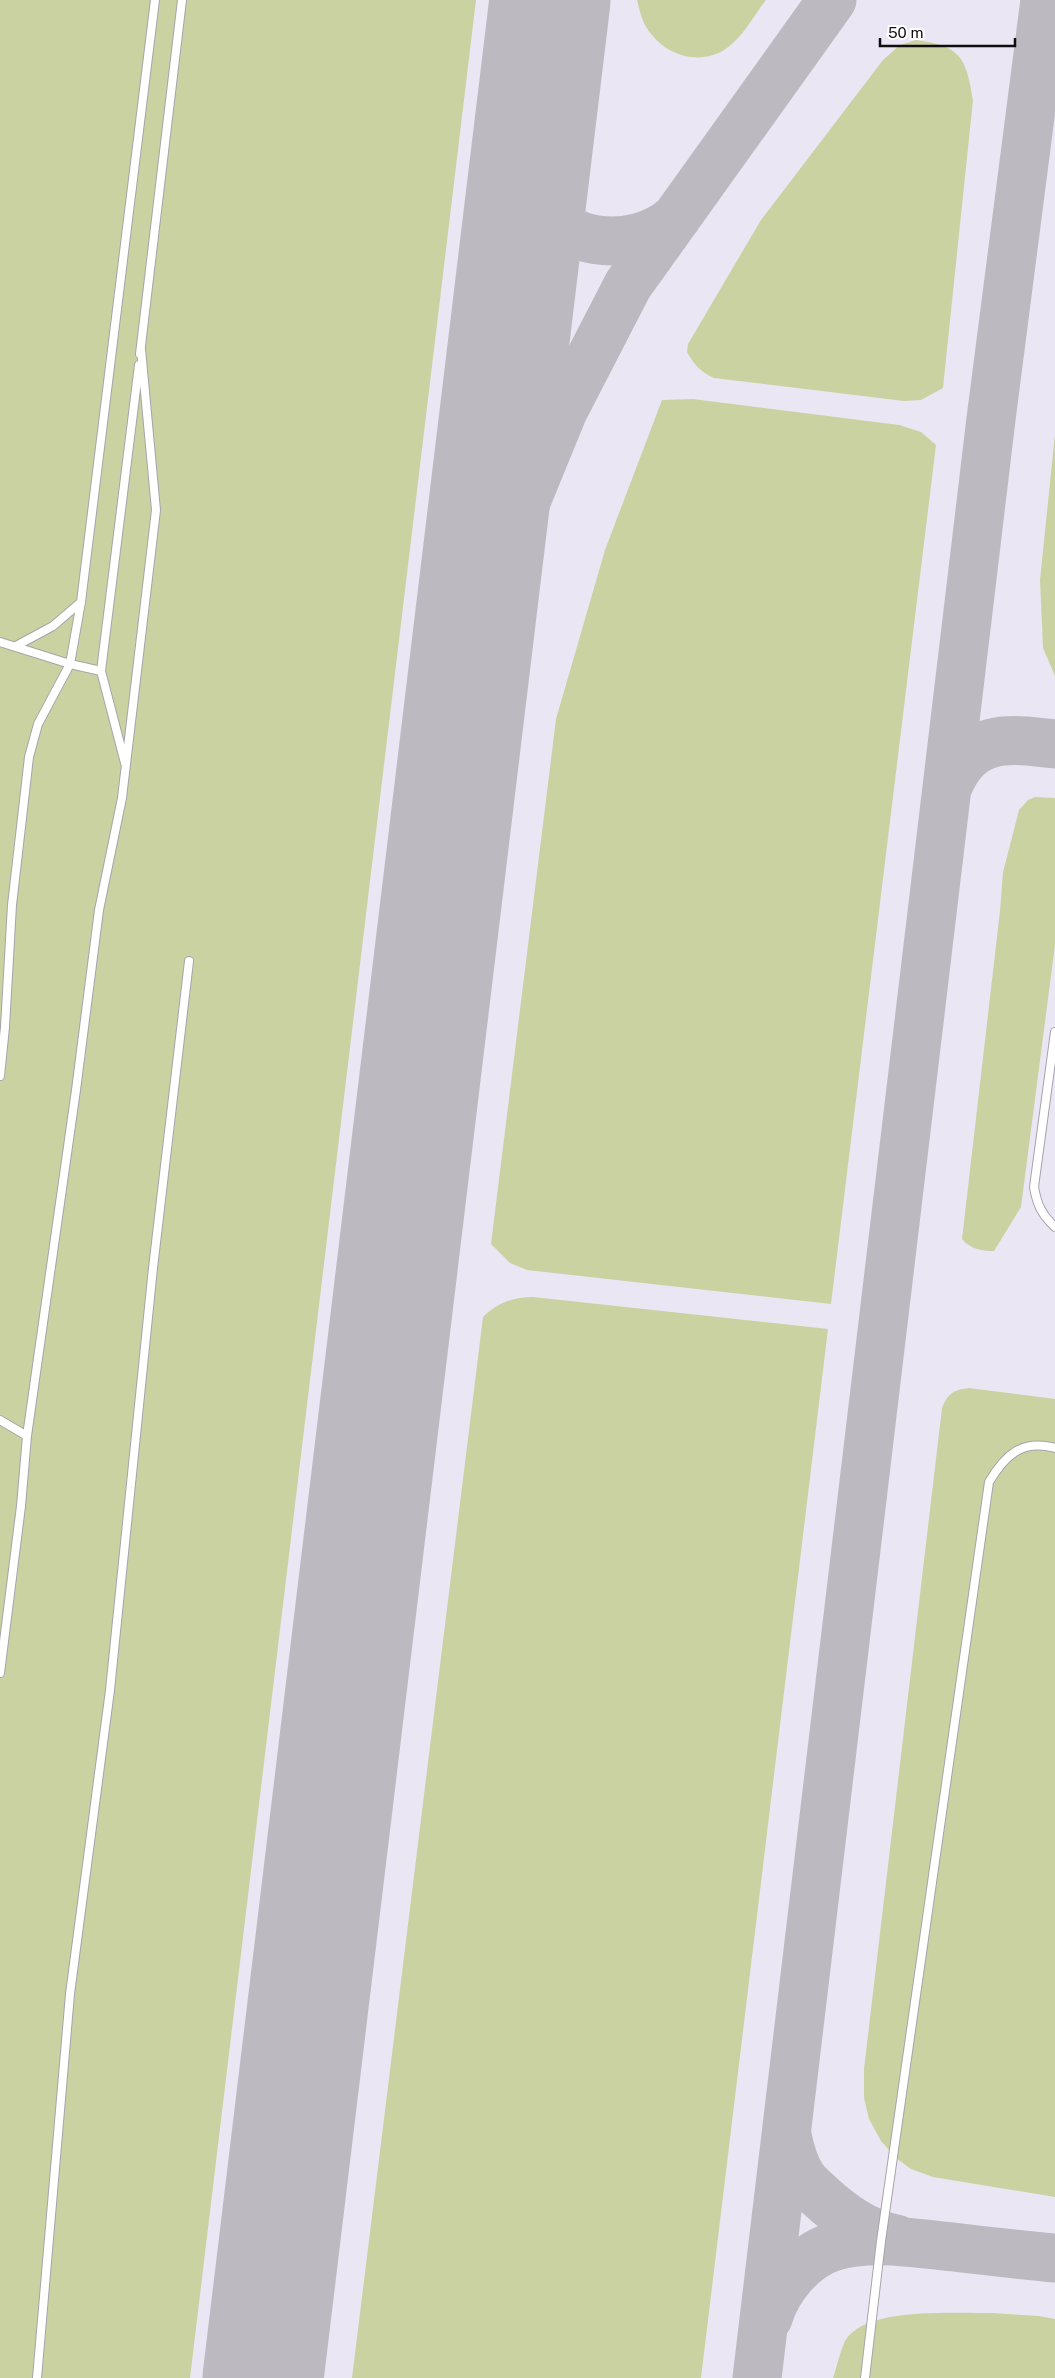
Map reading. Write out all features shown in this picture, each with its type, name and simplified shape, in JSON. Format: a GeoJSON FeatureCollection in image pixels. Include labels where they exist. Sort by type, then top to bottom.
{"type":"FeatureCollection","features":[{"type":"Feature","properties":{"kind":"lane"},"geometry":{"type":"LineString","coordinates":[[0,1076],[5,1027],[12,905],[29,757],[38,724],[70,664],[81,602],[155,0]]}},
{"type":"Feature","properties":{"kind":"lane"},"geometry":{"type":"LineString","coordinates":[[126,768],[101,671],[182,0]]}},
{"type":"Feature","properties":{"kind":"lane"},"geometry":{"type":"LineString","coordinates":[[0,1673],[21,1506],[27,1436],[76,1090],[99,910],[122,798],[156,510],[141,349]]}},
{"type":"Feature","properties":{"kind":"lane"},"geometry":{"type":"LineString","coordinates":[[16,646],[53,626],[81,602]]}},
{"type":"Feature","properties":{"kind":"lane"},"geometry":{"type":"LineString","coordinates":[[0,642],[70,664],[101,671]]}},
{"type":"Feature","properties":{"kind":"lane"},"geometry":{"type":"LineString","coordinates":[[37,2378],[42,2343],[70,1994],[110,1690],[153,1268],[189,962]]}},
{"type":"Feature","properties":{"kind":"lane"},"geometry":{"type":"LineString","coordinates":[[1055,1032],[1034,1187],[1037,1203],[1043,1216],[1055,1227]]}},
{"type":"Feature","properties":{"kind":"lane"},"geometry":{"type":"LineString","coordinates":[[0,1420],[27,1436]]}},
{"type":"Feature","properties":{"kind":"lane"},"geometry":{"type":"LineString","coordinates":[[865,2378],[882,2241],[990,1482],[999,1465],[1021,1447],[1046,1445],[1055,1448]]}},
{"type":"Feature","properties":{"kind":"shaded area"},"geometry":{"type":"Polygon","coordinates":[[[0,0],[1055,0],[1055,2378],[0,2378],[0,0]]]}},
{"type":"Feature","properties":{"kind":"green space"},"geometry":{"type":"Polygon","coordinates":[[[0,0],[476,0],[190,2378],[0,2378],[0,0]]]}},
{"type":"Feature","properties":{"kind":"green space"},"geometry":{"type":"Polygon","coordinates":[[[637,0],[766,0],[733,43],[718,53],[698,57],[678,54],[659,43],[644,23],[637,0]]]}},
{"type":"Feature","properties":{"kind":"green space"},"geometry":{"type":"Polygon","coordinates":[[[916,40],[942,46],[952,50],[958,56],[967,73],[973,100],[943,388],[921,400],[904,401],[714,378],[705,373],[698,368],[687,352],[688,344],[761,220],[883,60],[900,45],[916,40]]]}},
{"type":"Feature","properties":{"kind":"green space"},"geometry":{"type":"Polygon","coordinates":[[[693,399],[899,425],[921,432],[936,445],[831,1304],[527,1270],[510,1263],[491,1244],[556,719],[605,550],[662,400],[693,399]]]}},
{"type":"Feature","properties":{"kind":"green space"},"geometry":{"type":"Polygon","coordinates":[[[1055,434],[1055,676],[1043,648],[1040,580],[1055,434]]]}},
{"type":"Feature","properties":{"kind":"green space"},"geometry":{"type":"Polygon","coordinates":[[[1035,797],[1055,798],[1055,945],[1021,1207],[994,1251],[985,1251],[972,1247],[962,1239],[1003,872],[1019,810],[1028,800],[1035,797]]]}},
{"type":"Feature","properties":{"kind":"green space"},"geometry":{"type":"Polygon","coordinates":[[[533,1297],[828,1329],[701,2378],[352,2378],[483,1317],[494,1308],[506,1302],[519,1298],[533,1297]]]}},
{"type":"Feature","properties":{"kind":"green space"},"geometry":{"type":"Polygon","coordinates":[[[969,1388],[1055,1399],[1055,2197],[933,2177],[911,2169],[896,2158],[881,2141],[869,2119],[864,2098],[864,2069],[942,1408],[952,1393],[969,1388]]]}},
{"type":"Feature","properties":{"kind":"green space"},"geometry":{"type":"Polygon","coordinates":[[[993,2313],[1055,2319],[1055,2378],[833,2378],[845,2341],[856,2330],[872,2322],[913,2314],[993,2313]]]}},
{"type":"Feature","properties":{"kind":"taxiway"},"geometry":{"type":"LineString","coordinates":[[453,801],[470,705],[491,607],[518,521],[563,411],[628,285],[832,0]]}},
{"type":"Feature","properties":{"kind":"taxiway"},"geometry":{"type":"LineString","coordinates":[[757,2378],[991,419],[1045,0]]}},
{"type":"Feature","properties":{"kind":"taxiway"},"geometry":{"type":"LineString","coordinates":[[535,120],[532,161],[534,185],[543,206],[557,222],[575,234],[595,240],[617,241],[639,237],[659,229],[677,217]]}},
{"type":"Feature","properties":{"kind":"taxiway"},"geometry":{"type":"LineString","coordinates":[[948,786],[957,769],[967,757],[979,748],[991,743],[1021,741],[1055,744]]}},
{"type":"Feature","properties":{"kind":"taxiway"},"geometry":{"type":"LineString","coordinates":[[787,2135],[795,2164],[809,2185],[836,2210],[854,2223],[874,2233],[896,2239]]}},
{"type":"Feature","properties":{"kind":"taxiway"},"geometry":{"type":"LineString","coordinates":[[768,2318],[784,2285],[801,2266],[821,2252],[847,2243],[861,2241],[908,2242],[1055,2258]]}},
{"type":"Feature","properties":{"kind":"runway"},"geometry":{"type":"LineString","coordinates":[[263,2378],[550,0]]}}]}
